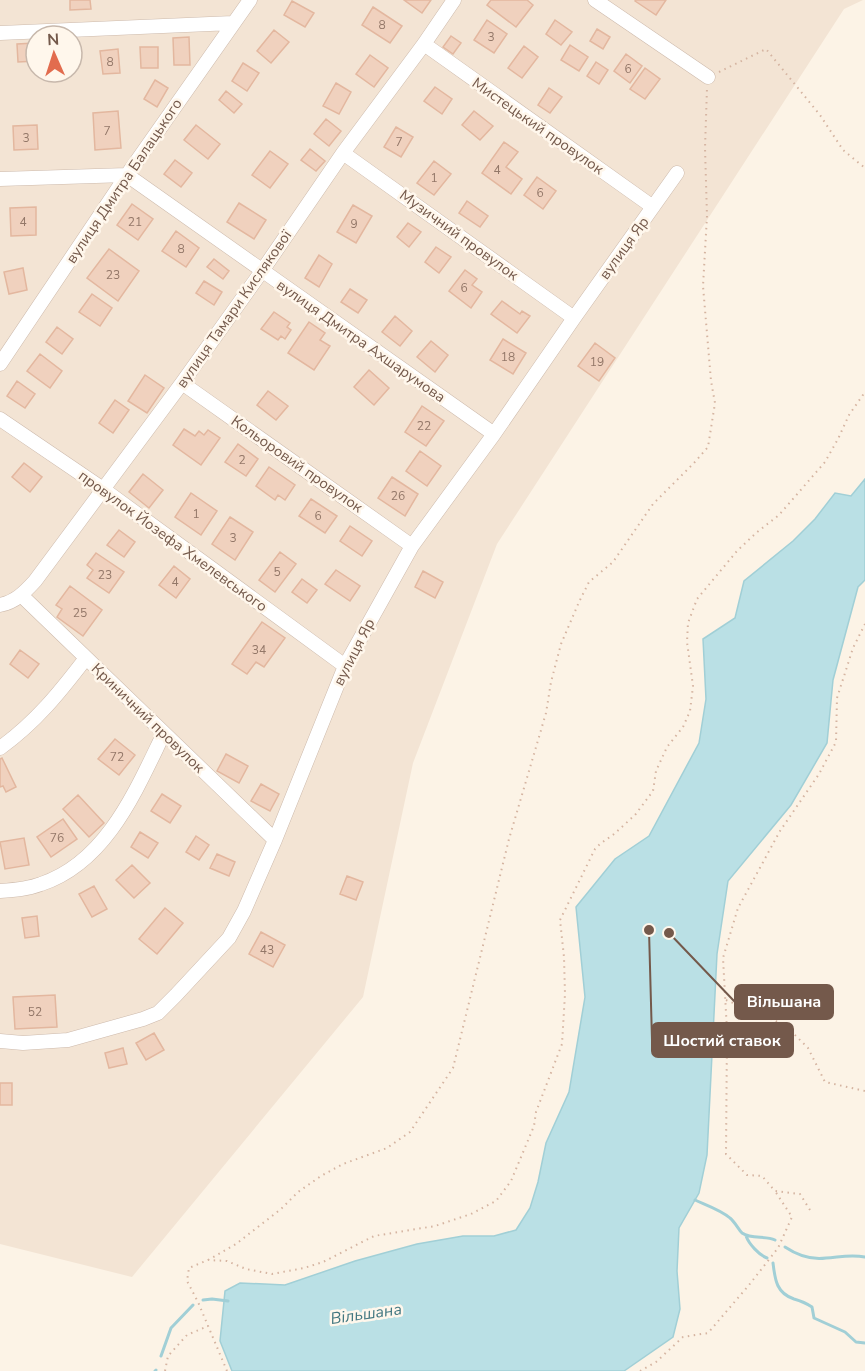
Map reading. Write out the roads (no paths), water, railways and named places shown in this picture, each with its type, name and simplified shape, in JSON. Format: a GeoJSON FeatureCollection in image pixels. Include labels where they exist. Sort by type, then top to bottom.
{"type":"FeatureCollection","features":[{"type":"Feature","properties":{"kind":"street","name":"вулиця Дмитра Балацького"},"geometry":{"type":"LineString","coordinates":[[0,364],[127,175],[250,0]]}},
{"type":"Feature","properties":{"kind":"street","name":"вулиця Тамари Кислякової"},"geometry":{"type":"LineString","coordinates":[[0,605],[10,603],[21,596],[35,581],[182,383],[454,0]]}},
{"type":"Feature","properties":{"kind":"street"},"geometry":{"type":"LineString","coordinates":[[595,0],[708,77]]}},
{"type":"Feature","properties":{"kind":"street"},"geometry":{"type":"LineString","coordinates":[[0,33],[233,23]]}},
{"type":"Feature","properties":{"kind":"street","name":"Мистецький провулок"},"geometry":{"type":"LineString","coordinates":[[424,44],[653,207]]}},
{"type":"Feature","properties":{"kind":"street","name":"Музичний провулок"},"geometry":{"type":"LineString","coordinates":[[344,153],[574,318]]}},
{"type":"Feature","properties":{"kind":"street","name":"вулиця Яр"},"geometry":{"type":"LineString","coordinates":[[0,1041],[23,1043],[68,1040],[158,1012],[229,938],[244,911],[275,840],[345,666],[412,546],[494,434],[677,173]]}},
{"type":"Feature","properties":{"kind":"street"},"geometry":{"type":"LineString","coordinates":[[0,179],[127,175]]}},
{"type":"Feature","properties":{"kind":"street","name":"вулиця Дмитра Ахшарумова"},"geometry":{"type":"LineString","coordinates":[[127,175],[494,434]]}},
{"type":"Feature","properties":{"kind":"street","name":"Кольоровий провулок"},"geometry":{"type":"LineString","coordinates":[[182,383],[412,546]]}},
{"type":"Feature","properties":{"kind":"street","name":"провулок Йозефа Хмелевського"},"geometry":{"type":"LineString","coordinates":[[0,419],[103,489],[345,666]]}},
{"type":"Feature","properties":{"kind":"street","name":"Криничний провулок"},"geometry":{"type":"LineString","coordinates":[[21,596],[275,840]]}},
{"type":"Feature","properties":{"kind":"street"},"geometry":{"type":"LineString","coordinates":[[0,748],[31,723],[56,697],[86,658]]}},
{"type":"Feature","properties":{"kind":"street"},"geometry":{"type":"LineString","coordinates":[[0,891],[30,887],[61,876],[96,848],[132,798],[164,733]]}},
{"type":"Feature","properties":{"kind":"water"},"geometry":{"type":"Polygon","coordinates":[[[865,479],[865,580],[858,587],[833,680],[827,743],[791,805],[728,881],[717,954],[707,1155],[699,1193],[679,1228],[677,1271],[680,1309],[673,1337],[624,1371],[232,1371],[220,1341],[225,1291],[240,1283],[285,1285],[355,1261],[417,1244],[463,1236],[494,1236],[516,1230],[530,1208],[546,1143],[569,1092],[585,997],[576,907],[615,859],[649,836],[699,743],[706,699],[703,639],[735,618],[744,581],[793,541],[815,519],[835,493],[851,496],[865,479]]]}},
{"type":"Feature","properties":{"kind":"waterway"},"geometry":{"type":"LineString","coordinates":[[695,1200],[726,1215],[742,1233],[775,1240]]}},
{"type":"Feature","properties":{"kind":"waterway"},"geometry":{"type":"LineString","coordinates":[[746,1236],[755,1249],[767,1258]]}},
{"type":"Feature","properties":{"kind":"waterway"},"geometry":{"type":"LineString","coordinates":[[785,1247],[810,1258],[865,1257]]}},
{"type":"Feature","properties":{"kind":"waterway"},"geometry":{"type":"LineString","coordinates":[[773,1263],[776,1280],[783,1293],[812,1307],[814,1318],[845,1332],[856,1342],[865,1343]]}},
{"type":"Feature","properties":{"kind":"waterway","name":"Вільшана"},"geometry":{"type":"LineString","coordinates":[[203,1300],[228,1301]]}},
{"type":"Feature","properties":{"kind":"waterway","name":"Вільшана"},"geometry":{"type":"LineString","coordinates":[[161,1356],[171,1328],[193,1305]]}},
{"type":"Feature","properties":{"kind":"place","name":"Шостий ставок"},"geometry":{"type":"Point","coordinates":[649,930]}},
{"type":"Feature","properties":{"kind":"place","name":"Вільшана"},"geometry":{"type":"Point","coordinates":[669,933]}}]}
